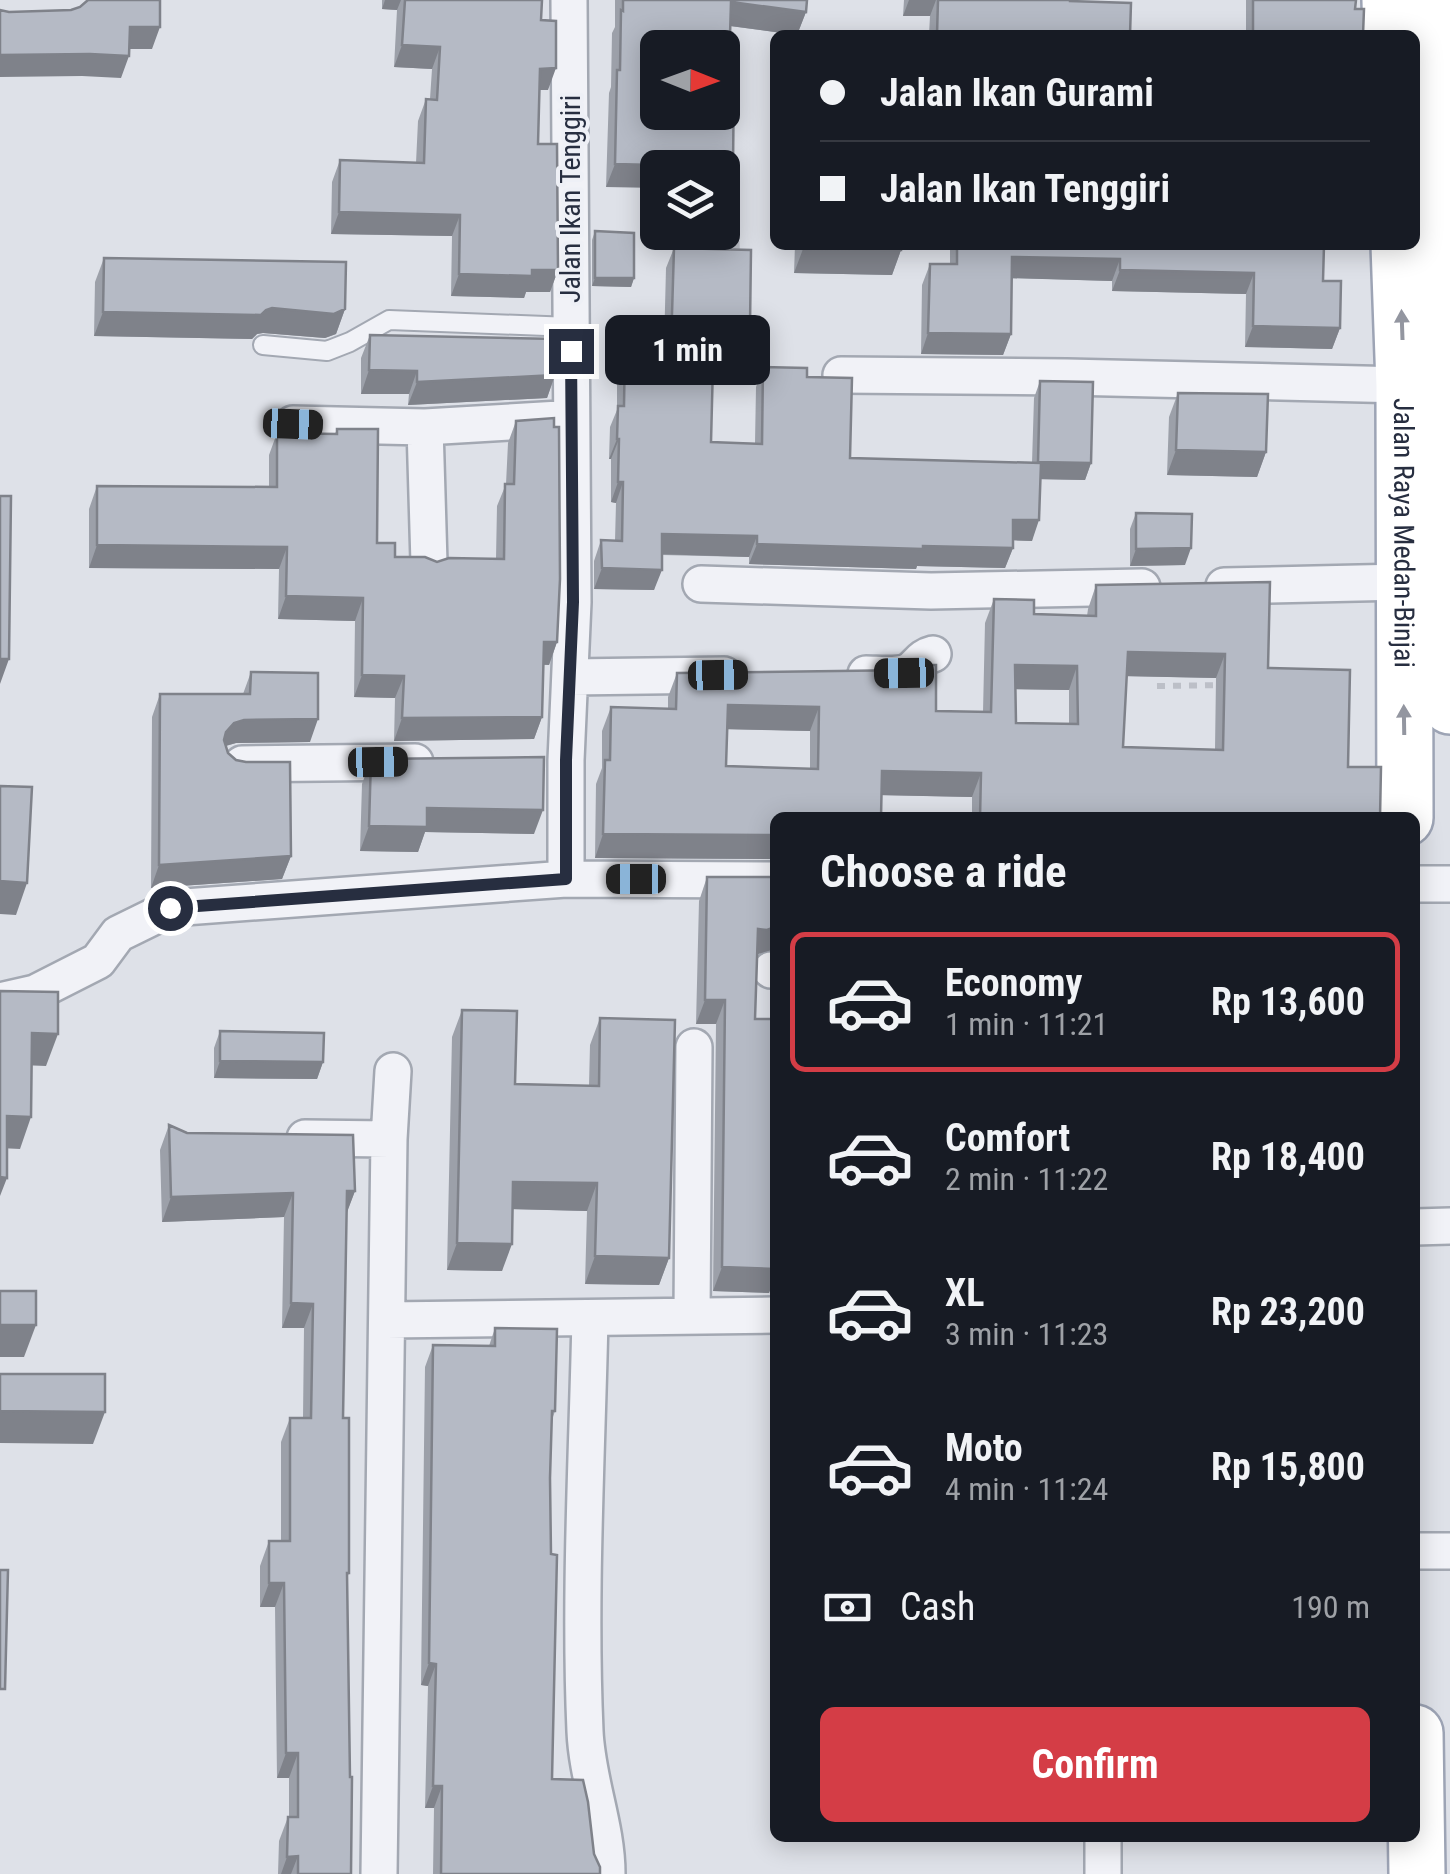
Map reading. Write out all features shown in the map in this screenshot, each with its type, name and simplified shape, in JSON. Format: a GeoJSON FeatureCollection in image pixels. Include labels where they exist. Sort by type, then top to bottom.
{"type":"FeatureCollection","features":[{"type":"Feature","properties":{"kind":"main road"},"geometry":{"type":"LineString","coordinates":[[1390,0],[1392,30]]}},
{"type":"Feature","properties":{"kind":"main road","name":"Jalan Raya Medan-Binjai"},"geometry":{"type":"LineString","coordinates":[[1440,0],[1450,706]]}},
{"type":"Feature","properties":{"kind":"main road","name":"Jalan Raya Medan-Binjai"},"geometry":{"type":"LineString","coordinates":[[1399,250],[1404,385],[1405,812]]}},
{"type":"Feature","properties":{"kind":"main road"},"geometry":{"type":"LineString","coordinates":[[1417,1842],[1417,1874]]}},
{"type":"Feature","properties":{"kind":"street","name":"Jalan Ikan Tenggiri"},"geometry":{"type":"LineString","coordinates":[[566,879],[566,760],[573,602],[569,0]]}},
{"type":"Feature","properties":{"kind":"street"},"geometry":{"type":"LineString","coordinates":[[841,376],[1404,385]]}},
{"type":"Feature","properties":{"kind":"street"},"geometry":{"type":"LineString","coordinates":[[293,424],[425,427],[570,418]]}},
{"type":"Feature","properties":{"kind":"street"},"geometry":{"type":"LineString","coordinates":[[425,427],[430,563]]}},
{"type":"Feature","properties":{"kind":"street"},"geometry":{"type":"LineString","coordinates":[[701,584],[932,592],[1403,582]]}},
{"type":"Feature","properties":{"kind":"street"},"geometry":{"type":"LineString","coordinates":[[825,674],[904,673],[932,654]]}},
{"type":"Feature","properties":{"kind":"street"},"geometry":{"type":"LineString","coordinates":[[570,677],[746,675]]}},
{"type":"Feature","properties":{"kind":"street"},"geometry":{"type":"LineString","coordinates":[[528,760],[566,760]]}},
{"type":"Feature","properties":{"kind":"street"},"geometry":{"type":"LineString","coordinates":[[237,764],[453,761]]}},
{"type":"Feature","properties":{"kind":"street"},"geometry":{"type":"LineString","coordinates":[[0,1001],[35,993],[98,961],[118,934],[170,908],[566,879],[770,880]]}},
{"type":"Feature","properties":{"kind":"street"},"geometry":{"type":"LineString","coordinates":[[1420,884],[1450,884]]}},
{"type":"Feature","properties":{"kind":"street"},"geometry":{"type":"LineString","coordinates":[[692,1315],[694,1047]]}},
{"type":"Feature","properties":{"kind":"street"},"geometry":{"type":"LineString","coordinates":[[379,1874],[392,1071]]}},
{"type":"Feature","properties":{"kind":"street"},"geometry":{"type":"LineString","coordinates":[[274,1138],[389,1140]]}},
{"type":"Feature","properties":{"kind":"street"},"geometry":{"type":"LineString","coordinates":[[1420,1228],[1450,1226]]}},
{"type":"Feature","properties":{"kind":"street"},"geometry":{"type":"LineString","coordinates":[[387,1320],[770,1316]]}},
{"type":"Feature","properties":{"kind":"street"},"geometry":{"type":"LineString","coordinates":[[590,1318],[583,1651],[585,1736],[605,1836],[607,1874]]}},
{"type":"Feature","properties":{"kind":"street"},"geometry":{"type":"LineString","coordinates":[[1420,1551],[1450,1551]]}},
{"type":"Feature","properties":{"kind":"street"},"geometry":{"type":"LineString","coordinates":[[1103,1874],[1104,1842]]}},
{"type":"Feature","properties":{"kind":"lane"},"geometry":{"type":"LineString","coordinates":[[264,345],[328,351],[389,320],[570,327]]}},
{"type":"Feature","properties":{"kind":"path"},"geometry":{"type":"LineString","coordinates":[[729,19],[729,30]]}},
{"type":"Feature","properties":{"kind":"path"},"geometry":{"type":"LineString","coordinates":[[737,250],[738,265]]}},
{"type":"Feature","properties":{"kind":"path"},"geometry":{"type":"LineString","coordinates":[[1157,686],[1233,685]]}},
{"type":"Feature","properties":{"kind":"building"},"geometry":{"type":"Polygon","coordinates":[[[88,0],[160,0],[160,27],[130,27],[129,56],[0,55],[0,10],[71,10],[88,0]]]}},
{"type":"Feature","properties":{"kind":"building"},"geometry":{"type":"Polygon","coordinates":[[[405,0],[542,0],[541,20],[556,21],[556,68],[540,69],[538,144],[557,144],[558,270],[532,270],[532,276],[459,274],[460,215],[339,212],[340,160],[424,163],[426,99],[437,100],[440,47],[402,45],[405,0]]]}},
{"type":"Feature","properties":{"kind":"building"},"geometry":{"type":"Polygon","coordinates":[[[623,0],[807,0],[806,12],[731,2],[730,30],[640,30],[640,130],[733,130],[733,150],[640,150],[640,165],[615,164],[623,0]]]}},
{"type":"Feature","properties":{"kind":"building"},"geometry":{"type":"Polygon","coordinates":[[[938,0],[1131,3],[1130,30],[937,30],[938,0]]]}},
{"type":"Feature","properties":{"kind":"building"},"geometry":{"type":"Polygon","coordinates":[[[1253,0],[1356,0],[1355,9],[1364,9],[1363,30],[1253,30],[1253,0]]]}},
{"type":"Feature","properties":{"kind":"building"},"geometry":{"type":"Polygon","coordinates":[[[595,231],[634,233],[634,278],[595,278],[595,231]]]}},
{"type":"Feature","properties":{"kind":"building"},"geometry":{"type":"Polygon","coordinates":[[[674,250],[751,250],[750,326],[714,325],[711,442],[762,444],[763,367],[807,368],[807,377],[852,378],[850,458],[1041,463],[1039,520],[1013,520],[1013,548],[757,544],[757,536],[662,534],[662,570],[602,568],[601,540],[622,541],[623,482],[618,482],[617,439],[618,406],[624,406],[625,346],[671,347],[674,250]]]}},
{"type":"Feature","properties":{"kind":"building"},"geometry":{"type":"Polygon","coordinates":[[[957,250],[1324,250],[1323,281],[1341,281],[1340,328],[1253,326],[1254,273],[1120,270],[1120,259],[1012,257],[1011,334],[928,333],[930,264],[957,264],[957,250]]]}},
{"type":"Feature","properties":{"kind":"building"},"geometry":{"type":"Polygon","coordinates":[[[104,258],[346,262],[345,309],[334,314],[272,308],[261,315],[103,312],[104,258]]]}},
{"type":"Feature","properties":{"kind":"building"},"geometry":{"type":"Polygon","coordinates":[[[370,335],[556,339],[555,375],[417,382],[417,371],[369,370],[370,335]]]}},
{"type":"Feature","properties":{"kind":"building"},"geometry":{"type":"Polygon","coordinates":[[[1040,381],[1093,382],[1091,463],[1038,462],[1040,381]]]}},
{"type":"Feature","properties":{"kind":"building"},"geometry":{"type":"Polygon","coordinates":[[[1178,393],[1268,394],[1266,452],[1176,450],[1178,393]]]}},
{"type":"Feature","properties":{"kind":"building"},"geometry":{"type":"Polygon","coordinates":[[[554,418],[554,427],[559,427],[560,579],[557,642],[544,642],[542,717],[402,718],[404,676],[362,675],[363,598],[286,596],[287,547],[97,545],[97,486],[277,487],[277,433],[337,434],[337,429],[378,429],[377,543],[395,543],[395,557],[425,557],[437,562],[449,558],[504,559],[505,484],[514,484],[516,421],[554,418]]]}},
{"type":"Feature","properties":{"kind":"building"},"geometry":{"type":"Polygon","coordinates":[[[0,496],[11,496],[9,659],[0,659],[0,496]]]}},
{"type":"Feature","properties":{"kind":"building"},"geometry":{"type":"Polygon","coordinates":[[[1136,513],[1192,514],[1191,548],[1136,549],[1136,513]]]}},
{"type":"Feature","properties":{"kind":"building"},"geometry":{"type":"Polygon","coordinates":[[[1270,582],[1268,668],[1350,670],[1348,767],[1381,767],[1380,812],[980,812],[981,773],[882,771],[881,812],[770,812],[770,835],[603,834],[611,707],[676,709],[677,673],[913,670],[936,665],[936,711],[991,712],[994,599],[1034,600],[1034,614],[1096,616],[1096,585],[1270,582]],[[1128,652],[1123,747],[1223,750],[1225,654],[1128,652]],[[1015,665],[1016,723],[1078,724],[1077,666],[1015,665]],[[728,705],[726,766],[818,769],[819,707],[728,705]]]}},
{"type":"Feature","properties":{"kind":"building"},"geometry":{"type":"Polygon","coordinates":[[[251,672],[318,673],[318,719],[244,720],[234,723],[224,740],[228,753],[236,760],[290,762],[291,856],[159,865],[160,694],[250,694],[251,672]]]}},
{"type":"Feature","properties":{"kind":"building"},"geometry":{"type":"Polygon","coordinates":[[[544,757],[543,810],[427,808],[427,827],[369,826],[371,759],[544,757]]]}},
{"type":"Feature","properties":{"kind":"building"},"geometry":{"type":"Polygon","coordinates":[[[0,786],[32,787],[27,883],[0,881],[0,786]]]}},
{"type":"Feature","properties":{"kind":"building"},"geometry":{"type":"Polygon","coordinates":[[[707,877],[770,877],[770,929],[758,929],[755,1019],[770,1019],[770,1269],[722,1267],[725,1000],[705,1000],[707,877]]]}},
{"type":"Feature","properties":{"kind":"building"},"geometry":{"type":"Polygon","coordinates":[[[0,991],[58,992],[58,1034],[32,1033],[31,1117],[7,1116],[7,1178],[0,1177],[0,991]]]}},
{"type":"Feature","properties":{"kind":"building"},"geometry":{"type":"Polygon","coordinates":[[[462,1010],[517,1011],[515,1084],[599,1086],[600,1018],[675,1020],[669,1258],[595,1256],[597,1183],[513,1182],[512,1244],[457,1243],[462,1010]]]}},
{"type":"Feature","properties":{"kind":"building"},"geometry":{"type":"Polygon","coordinates":[[[220,1031],[324,1033],[323,1062],[220,1061],[220,1031]]]}},
{"type":"Feature","properties":{"kind":"building"},"geometry":{"type":"Polygon","coordinates":[[[169,1125],[187,1133],[353,1135],[355,1191],[347,1191],[343,1418],[349,1418],[351,1874],[298,1874],[298,1856],[287,1857],[288,1817],[298,1817],[298,1753],[286,1753],[284,1583],[269,1583],[269,1541],[290,1541],[290,1418],[311,1418],[313,1304],[291,1303],[293,1193],[171,1197],[169,1125]]]}},
{"type":"Feature","properties":{"kind":"building"},"geometry":{"type":"Polygon","coordinates":[[[0,1291],[36,1291],[36,1325],[0,1325],[0,1291]]]}},
{"type":"Feature","properties":{"kind":"building"},"geometry":{"type":"Polygon","coordinates":[[[495,1328],[557,1329],[550,1478],[551,1554],[557,1555],[552,1779],[583,1780],[600,1874],[441,1874],[442,1786],[433,1786],[436,1664],[429,1663],[433,1345],[495,1346],[495,1328]]]}},
{"type":"Feature","properties":{"kind":"building"},"geometry":{"type":"Polygon","coordinates":[[[0,1374],[105,1374],[105,1412],[0,1411],[0,1374]]]}},
{"type":"Feature","properties":{"kind":"building"},"geometry":{"type":"Polygon","coordinates":[[[0,1570],[8,1570],[5,1689],[0,1689],[0,1570]]]}},
{"type":"Feature","properties":{"kind":"route"},"geometry":{"type":"LineString","coordinates":[[170,908],[566,879],[566,760],[573,602],[571,351]]}}]}
